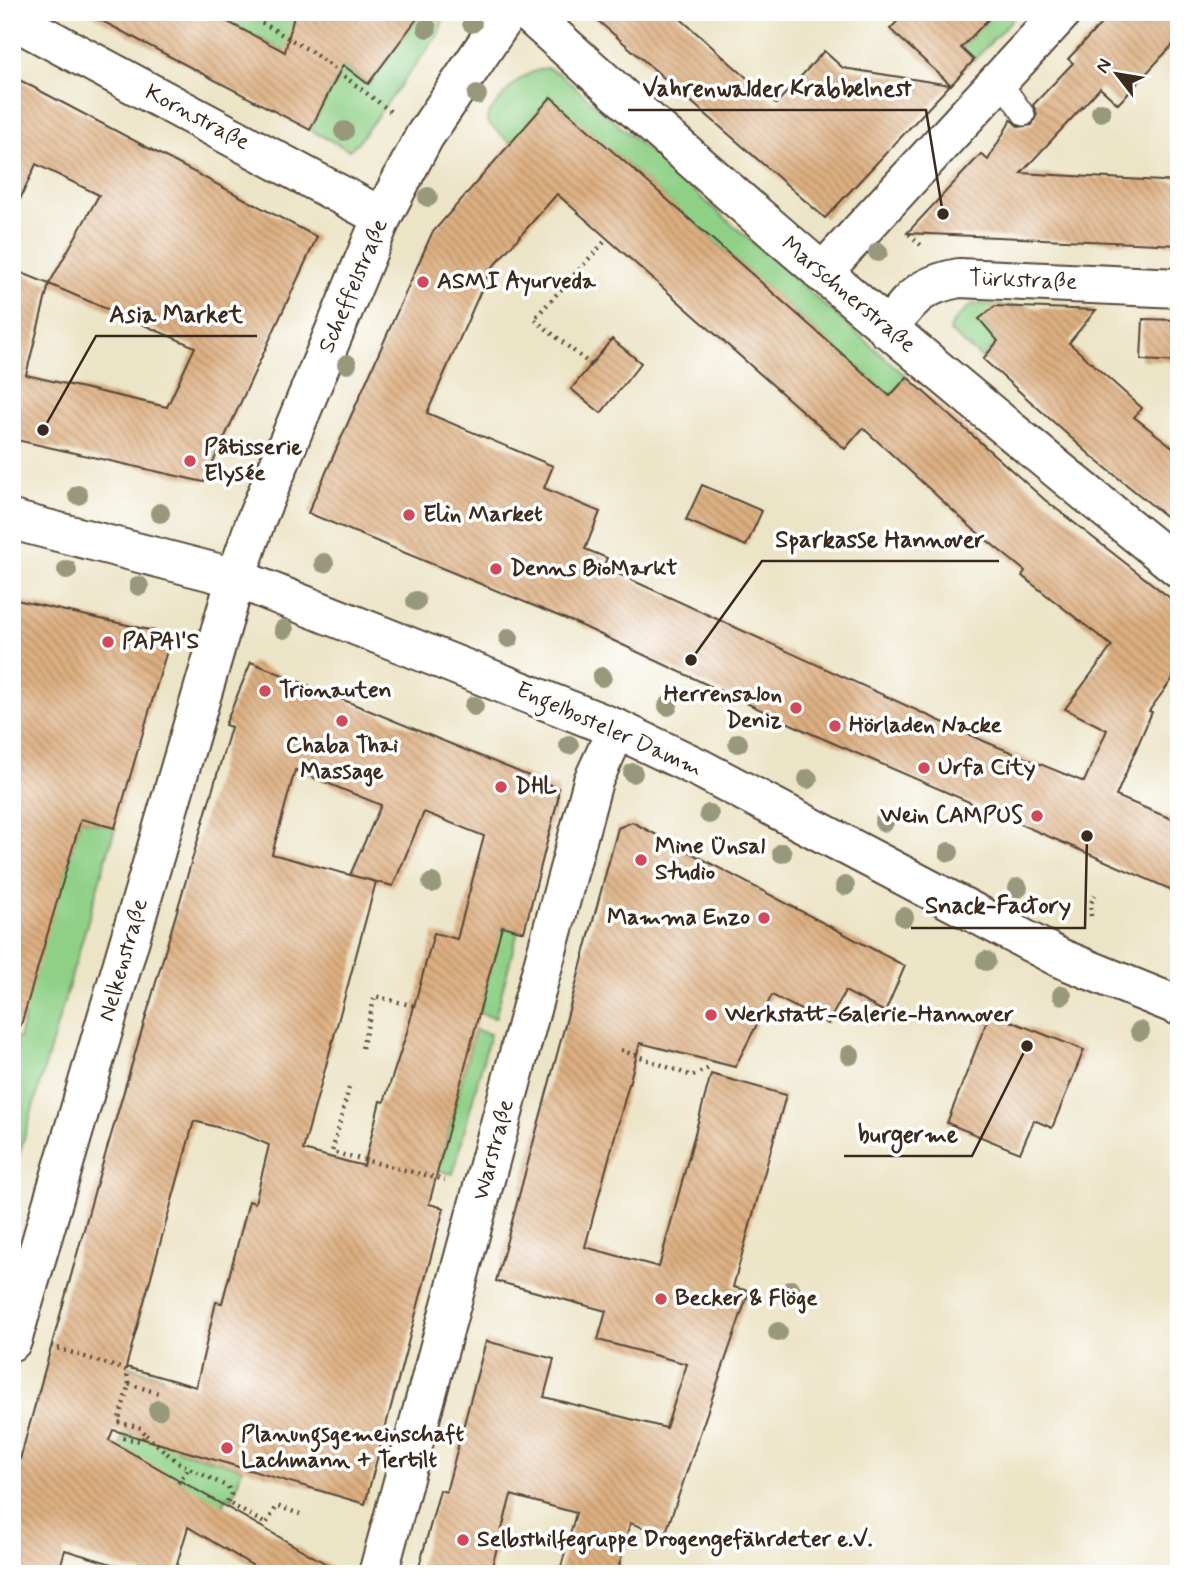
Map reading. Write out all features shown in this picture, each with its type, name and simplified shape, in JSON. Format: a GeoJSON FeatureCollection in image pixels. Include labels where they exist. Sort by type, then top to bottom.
{"type":"FeatureCollection","features":[{"type":"Feature","properties":{"kind":"street","name":"Scheffelstraße"},"geometry":{"type":"LineString","coordinates":[[236,578],[382,217],[424,137],[508,12]]}},
{"type":"Feature","properties":{"kind":"street","name":"Marschnerstraße"},"geometry":{"type":"LineString","coordinates":[[527,12],[683,154],[887,329],[1031,450],[1179,568]]}},
{"type":"Feature","properties":{"kind":"street"},"geometry":{"type":"LineString","coordinates":[[822,273],[1062,12]]}},
{"type":"Feature","properties":{"kind":"street","name":"Kornstraße"},"geometry":{"type":"LineString","coordinates":[[12,19],[382,217]]}},
{"type":"Feature","properties":{"kind":"street","name":"Türkstraße"},"geometry":{"type":"LineString","coordinates":[[887,329],[909,302],[932,284],[959,278],[1179,288]]}},
{"type":"Feature","properties":{"kind":"street","name":"Engelbosteler Damm"},"geometry":{"type":"LineString","coordinates":[[12,520],[236,578],[617,729],[701,769],[1049,953],[1179,1006]]}},
{"type":"Feature","properties":{"kind":"street","name":"Nelkenstraße"},"geometry":{"type":"LineString","coordinates":[[28,1343],[236,578]]}},
{"type":"Feature","properties":{"kind":"street","name":"Warstraße"},"geometry":{"type":"LineString","coordinates":[[378,1574],[593,780],[617,729]]}},
{"type":"Feature","properties":{"kind":"lane"},"geometry":{"type":"LineString","coordinates":[[1000,81],[1024,115]]}},
{"type":"Feature","properties":{"kind":"path"},"geometry":{"type":"LineString","coordinates":[[244,12],[312,52],[424,137]]}},
{"type":"Feature","properties":{"kind":"path"},"geometry":{"type":"LineString","coordinates":[[591,365],[534,319],[607,239]]}},
{"type":"Feature","properties":{"kind":"path"},"geometry":{"type":"LineString","coordinates":[[1091,916],[1090,905],[1095,895]]}},
{"type":"Feature","properties":{"kind":"path"},"geometry":{"type":"LineString","coordinates":[[362,1048],[375,996],[414,1006]]}},
{"type":"Feature","properties":{"kind":"path"},"geometry":{"type":"LineString","coordinates":[[621,1050],[692,1076],[709,1068]]}},
{"type":"Feature","properties":{"kind":"path"},"geometry":{"type":"LineString","coordinates":[[349,1088],[332,1152],[484,1189]]}},
{"type":"Feature","properties":{"kind":"path"},"geometry":{"type":"LineString","coordinates":[[28,1343],[123,1367],[128,1374],[129,1384],[118,1422],[141,1428],[188,1469],[228,1487],[231,1494],[227,1502],[266,1524],[277,1506],[300,1514]]}},
{"type":"Feature","properties":{"kind":"path"},"geometry":{"type":"LineString","coordinates":[[129,1384],[158,1393]]}},
{"type":"Feature","properties":{"kind":"path"},"geometry":{"type":"LineString","coordinates":[[123,1438],[141,1441],[146,1435]]}},
{"type":"Feature","properties":{"kind":"path"},"geometry":{"type":"LineString","coordinates":[[178,1483],[188,1469]]}},
{"type":"Feature","properties":{"kind":"green space"},"geometry":{"type":"Polygon","coordinates":[[[209,12],[295,12],[292,26],[368,84],[422,12],[446,12],[438,35],[358,142],[349,150],[310,130],[336,78],[209,12]]]}},
{"type":"Feature","properties":{"kind":"green space"},"geometry":{"type":"Polygon","coordinates":[[[995,12],[1019,12],[974,60],[961,48],[995,12]]]}},
{"type":"Feature","properties":{"kind":"green space"},"geometry":{"type":"Polygon","coordinates":[[[547,68],[560,74],[907,377],[890,396],[551,98],[511,143],[488,123],[487,116],[512,86],[528,75],[547,68]]]}},
{"type":"Feature","properties":{"kind":"green space"},"geometry":{"type":"Polygon","coordinates":[[[972,304],[1029,307],[1015,323],[983,319],[984,325],[999,340],[983,359],[950,332],[953,322],[972,304]]]}},
{"type":"Feature","properties":{"kind":"green space"},"geometry":{"type":"Polygon","coordinates":[[[81,819],[115,828],[12,1179],[12,1047],[15,1038],[19,1038],[25,1016],[22,1014],[81,819]]]}},
{"type":"Feature","properties":{"kind":"green space"},"geometry":{"type":"Polygon","coordinates":[[[501,926],[518,931],[495,1018],[479,1013],[501,926]]]}},
{"type":"Feature","properties":{"kind":"green space"},"geometry":{"type":"Polygon","coordinates":[[[475,1030],[490,1034],[453,1174],[438,1170],[475,1030]]]}},
{"type":"Feature","properties":{"kind":"green space"},"geometry":{"type":"Polygon","coordinates":[[[126,1365],[163,1377],[155,1403],[187,1412],[177,1450],[242,1468],[233,1499],[227,1497],[223,1506],[114,1465],[124,1432],[120,1369],[126,1365]]]}},
{"type":"Feature","properties":{"kind":"building"},"geometry":{"type":"Polygon","coordinates":[[[85,12],[209,12],[285,52],[295,12],[422,12],[368,84],[343,65],[310,130],[85,12]]]}},
{"type":"Feature","properties":{"kind":"building"},"geometry":{"type":"Polygon","coordinates":[[[588,12],[673,12],[776,104],[824,51],[843,68],[950,85],[825,218],[588,12]]]}},
{"type":"Feature","properties":{"kind":"building"},"geometry":{"type":"Polygon","coordinates":[[[906,12],[995,12],[961,48],[974,60],[951,85],[890,29],[906,12]]]}},
{"type":"Feature","properties":{"kind":"building"},"geometry":{"type":"Polygon","coordinates":[[[1112,12],[1179,12],[1179,38],[1118,104],[1100,88],[1021,173],[1179,182],[1179,245],[907,233],[981,154],[988,160],[1011,120],[1019,127],[1032,125],[1037,114],[1033,105],[1073,63],[1068,59],[1112,12]]]}},
{"type":"Feature","properties":{"kind":"building"},"geometry":{"type":"Polygon","coordinates":[[[12,76],[317,237],[204,482],[12,439],[12,269],[49,284],[99,195],[36,164],[12,217],[12,76]],[[49,284],[26,375],[167,407],[195,347],[49,284]]]}},
{"type":"Feature","properties":{"kind":"building"},"geometry":{"type":"Polygon","coordinates":[[[551,97],[890,396],[907,377],[1045,500],[1179,605],[1179,670],[1149,711],[1152,712],[1116,796],[1179,822],[1179,893],[810,733],[578,624],[308,513],[432,233],[551,97]],[[557,194],[490,270],[427,413],[553,466],[544,488],[600,512],[585,549],[607,558],[603,567],[986,742],[1084,782],[1107,730],[1065,709],[1112,646],[1022,576],[1025,571],[973,529],[863,428],[845,449],[557,194]]]}},
{"type":"Feature","properties":{"kind":"building"},"geometry":{"type":"Polygon","coordinates":[[[995,306],[1096,310],[1069,343],[1142,408],[1134,417],[1179,452],[1179,527],[1096,460],[983,359],[998,341],[979,319],[995,306]]]}},
{"type":"Feature","properties":{"kind":"building"},"geometry":{"type":"Polygon","coordinates":[[[1143,319],[1179,320],[1179,362],[1141,360],[1143,319]]]}},
{"type":"Feature","properties":{"kind":"building"},"geometry":{"type":"Polygon","coordinates":[[[612,339],[641,363],[601,413],[571,389],[612,339]]]}},
{"type":"Feature","properties":{"kind":"building"},"geometry":{"type":"Polygon","coordinates":[[[702,485],[762,511],[746,546],[686,520],[702,485]]]}},
{"type":"Feature","properties":{"kind":"building"},"geometry":{"type":"Polygon","coordinates":[[[12,599],[158,632],[168,647],[115,828],[81,819],[21,1025],[12,1024],[12,599]]]}},
{"type":"Feature","properties":{"kind":"building"},"geometry":{"type":"Polygon","coordinates":[[[251,662],[558,788],[558,799],[524,932],[502,926],[429,1204],[444,1208],[365,1504],[113,1430],[109,1440],[344,1574],[267,1574],[188,1527],[174,1574],[145,1574],[65,1550],[58,1574],[12,1574],[12,1488],[94,1193],[231,727],[225,725],[251,662]],[[295,770],[272,854],[350,875],[381,805],[295,770]],[[424,812],[393,886],[350,875],[376,882],[303,1150],[364,1166],[380,1101],[384,1102],[407,1032],[434,933],[457,939],[484,836],[424,812]],[[194,1121],[126,1367],[196,1387],[216,1302],[222,1303],[249,1201],[255,1203],[269,1145],[243,1134],[194,1121]]]}},
{"type":"Feature","properties":{"kind":"building"},"geometry":{"type":"Polygon","coordinates":[[[632,822],[905,966],[885,1012],[845,991],[828,1024],[772,995],[735,1067],[640,1043],[585,1247],[659,1267],[711,1074],[786,1095],[733,1287],[749,1291],[665,1535],[630,1523],[617,1574],[559,1574],[576,1513],[511,1495],[490,1574],[417,1574],[440,1490],[446,1492],[486,1341],[554,1359],[544,1397],[666,1428],[687,1364],[598,1340],[606,1311],[496,1281],[618,828],[632,822]]]}},
{"type":"Feature","properties":{"kind":"building"},"geometry":{"type":"Polygon","coordinates":[[[990,1013],[1084,1050],[1052,1128],[1034,1120],[1020,1153],[947,1123],[990,1013]]]}},
{"type":"Feature","properties":{"kind":"place","name":"Vahrenwalder Krabbelnest"},"geometry":{"type":"Point","coordinates":[943,214]}},
{"type":"Feature","properties":{"kind":"place","name":"ASMI Ayurveda"},"geometry":{"type":"Point","coordinates":[423,282]}},
{"type":"Feature","properties":{"kind":"place","name":"Asia Market"},"geometry":{"type":"Point","coordinates":[43,430]}},
{"type":"Feature","properties":{"kind":"place","name":"Pâtisserie Elysée"},"geometry":{"type":"Point","coordinates":[190,461]}},
{"type":"Feature","properties":{"kind":"place","name":"Elin Market"},"geometry":{"type":"Point","coordinates":[409,515]}},
{"type":"Feature","properties":{"kind":"place","name":"Denns BioMarkt"},"geometry":{"type":"Point","coordinates":[496,569]}},
{"type":"Feature","properties":{"kind":"place","name":"PAPAI'S"},"geometry":{"type":"Point","coordinates":[108,642]}},
{"type":"Feature","properties":{"kind":"place","name":"Sparkasse Hannover"},"geometry":{"type":"Point","coordinates":[691,660]}},
{"type":"Feature","properties":{"kind":"place","name":"Trionauten"},"geometry":{"type":"Point","coordinates":[265,691]}},
{"type":"Feature","properties":{"kind":"place","name":"Herrensalon Deniz"},"geometry":{"type":"Point","coordinates":[796,708]}},
{"type":"Feature","properties":{"kind":"place","name":"Chaba Thai Massage"},"geometry":{"type":"Point","coordinates":[342,721]}},
{"type":"Feature","properties":{"kind":"place","name":"Hörladen Nacke"},"geometry":{"type":"Point","coordinates":[835,726]}},
{"type":"Feature","properties":{"kind":"place","name":"Urfa City"},"geometry":{"type":"Point","coordinates":[924,768]}},
{"type":"Feature","properties":{"kind":"place","name":"DHL"},"geometry":{"type":"Point","coordinates":[501,787]}},
{"type":"Feature","properties":{"kind":"place","name":"Wein CAMPUS"},"geometry":{"type":"Point","coordinates":[1037,816]}},
{"type":"Feature","properties":{"kind":"place","name":"Snack-Factory"},"geometry":{"type":"Point","coordinates":[1087,836]}},
{"type":"Feature","properties":{"kind":"place","name":"Mine Ünsal Studio"},"geometry":{"type":"Point","coordinates":[641,860]}},
{"type":"Feature","properties":{"kind":"place","name":"Mamma Enzo"},"geometry":{"type":"Point","coordinates":[764,918]}},
{"type":"Feature","properties":{"kind":"place","name":"Werkstatt-Galerie-Hannover"},"geometry":{"type":"Point","coordinates":[711,1015]}},
{"type":"Feature","properties":{"kind":"place","name":"burgerme"},"geometry":{"type":"Point","coordinates":[1027,1046]}},
{"type":"Feature","properties":{"kind":"place","name":"Becker & Flöge"},"geometry":{"type":"Point","coordinates":[661,1299]}},
{"type":"Feature","properties":{"kind":"place","name":"Planungsgemeinschaft Lachmann + Tertilt"},"geometry":{"type":"Point","coordinates":[227,1448]}},
{"type":"Feature","properties":{"kind":"place","name":"Selbsthilfegruppe Drogengefährdeter e.V."},"geometry":{"type":"Point","coordinates":[463,1540]}}]}
